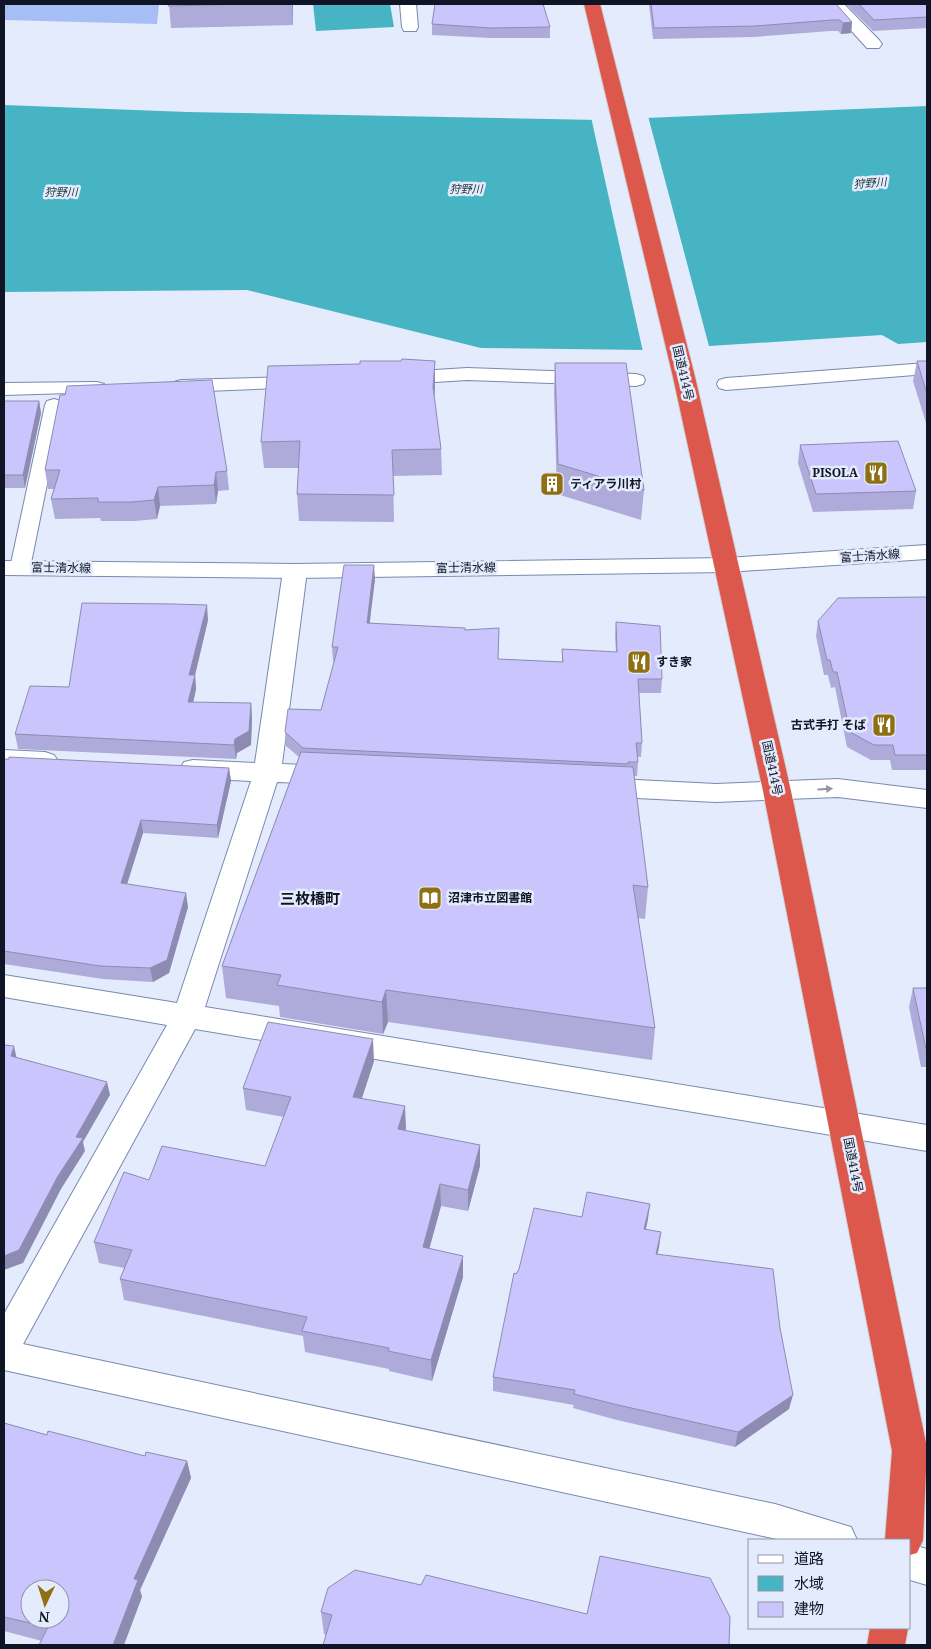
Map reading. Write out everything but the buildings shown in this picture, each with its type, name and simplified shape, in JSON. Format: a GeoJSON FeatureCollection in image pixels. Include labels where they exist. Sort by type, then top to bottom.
{"type":"FeatureCollection","features":[{"type":"Feature","properties":{"kind":"highway","name":"国道414号"},"geometry":{"type":"LineString","coordinates":[[592,4],[684,377],[777,791],[910,1451],[904,1539]]}},
{"type":"Feature","properties":{"kind":"highway"},"geometry":{"type":"LineString","coordinates":[[886,1645],[889,1629]]}},
{"type":"Feature","properties":{"kind":"street"},"geometry":{"type":"LineString","coordinates":[[408,4],[410,26]]}},
{"type":"Feature","properties":{"kind":"street"},"geometry":{"type":"LineString","coordinates":[[835,4],[873,44]]}},
{"type":"Feature","properties":{"kind":"street","name":"富士清水線"},"geometry":{"type":"LineString","coordinates":[[12,568],[295,571],[727,565],[927,552]]}},
{"type":"Feature","properties":{"kind":"street"},"geometry":{"type":"LineString","coordinates":[[4,1346],[187,1017],[267,772],[295,571]]}},
{"type":"Feature","properties":{"kind":"street"},"geometry":{"type":"LineString","coordinates":[[4,759],[72,762]]}},
{"type":"Feature","properties":{"kind":"street"},"geometry":{"type":"LineString","coordinates":[[170,767],[357,776]]}},
{"type":"Feature","properties":{"kind":"street"},"geometry":{"type":"LineString","coordinates":[[576,786],[716,793],[838,788],[927,799]]}},
{"type":"Feature","properties":{"kind":"street"},"geometry":{"type":"LineString","coordinates":[[4,986],[927,1138]]}},
{"type":"Feature","properties":{"kind":"street"},"geometry":{"type":"LineString","coordinates":[[4,1356],[775,1521],[835,1539]]}},
{"type":"Feature","properties":{"kind":"street"},"geometry":{"type":"LineString","coordinates":[[911,1562],[927,1567]]}},
{"type":"Feature","properties":{"kind":"lane"},"geometry":{"type":"LineString","coordinates":[[726,384],[927,368]]}},
{"type":"Feature","properties":{"kind":"lane"},"geometry":{"type":"LineString","coordinates":[[389,378],[467,374],[636,380]]}},
{"type":"Feature","properties":{"kind":"lane"},"geometry":{"type":"LineString","coordinates":[[164,387],[312,382]]}},
{"type":"Feature","properties":{"kind":"lane"},"geometry":{"type":"LineString","coordinates":[[4,389],[115,388]]}},
{"type":"Feature","properties":{"kind":"lane"},"geometry":{"type":"LineString","coordinates":[[12,568],[54,405]]}},
{"type":"Feature","properties":{"kind":"shaded area"},"geometry":{"type":"Polygon","coordinates":[[[4,4],[159,4],[157,24],[4,20],[4,4]]]}},
{"type":"Feature","properties":{"kind":"water"},"geometry":{"type":"Polygon","coordinates":[[[313,4],[390,4],[394,27],[316,31],[313,4]]]}},
{"type":"Feature","properties":{"kind":"water","name":"狩野川"},"geometry":{"type":"Polygon","coordinates":[[[4,105],[187,112],[599,120],[927,106],[927,342],[898,344],[882,335],[646,350],[481,348],[247,290],[4,292],[4,105]]]}},
{"type":"Feature","properties":{"kind":"pier"},"geometry":{"type":"Polygon","coordinates":[[[648,116],[710,350],[643,352],[591,117],[648,116]]]}},
{"type":"Feature","properties":{"kind":"place","name":"PISOLA"},"geometry":{"type":"Point","coordinates":[876,473]}},
{"type":"Feature","properties":{"kind":"place","name":"ティアラ川村"},"geometry":{"type":"Point","coordinates":[552,484]}},
{"type":"Feature","properties":{"kind":"place","name":"すき家"},"geometry":{"type":"Point","coordinates":[639,662]}},
{"type":"Feature","properties":{"kind":"place","name":"古式手打 そば"},"geometry":{"type":"Point","coordinates":[884,725]}},
{"type":"Feature","properties":{"kind":"place","name":"沼津市立図書館"},"geometry":{"type":"Point","coordinates":[430,898]}},
{"type":"Feature","properties":{"kind":"district","name":"三枚橋町"},"geometry":{"type":"Point","coordinates":[310,899]}}]}
